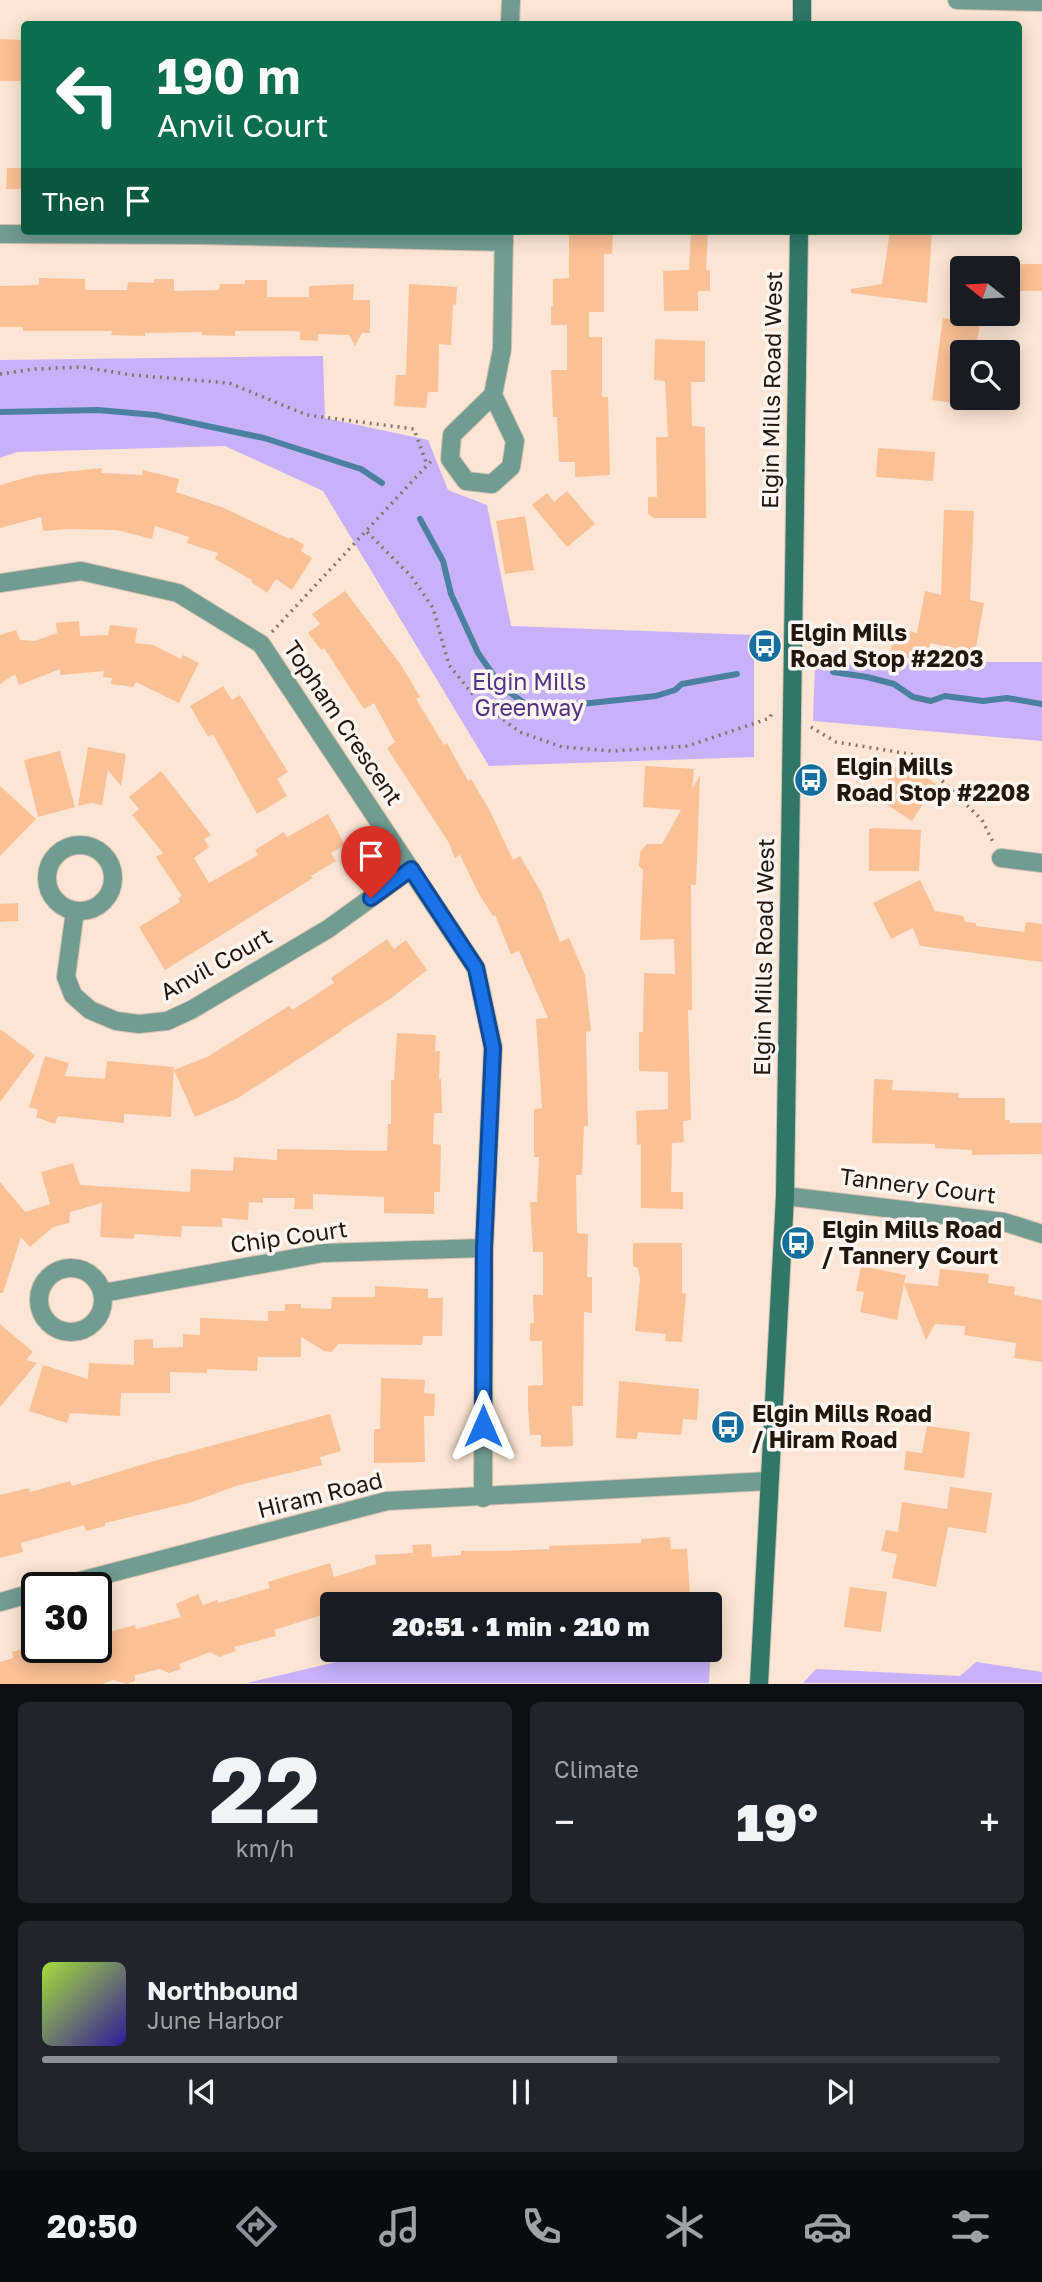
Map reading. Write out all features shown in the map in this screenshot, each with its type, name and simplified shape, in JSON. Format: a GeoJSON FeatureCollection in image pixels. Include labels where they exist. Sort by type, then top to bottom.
{"type":"FeatureCollection","features":[{"type":"Feature","properties":{"kind":"main road"},"geometry":{"type":"LineString","coordinates":[[802,0],[802,21]]}},
{"type":"Feature","properties":{"kind":"main road","name":"Elgin Mills Road West"},"geometry":{"type":"LineString","coordinates":[[759,1684],[785,1196],[799,235]]}},
{"type":"Feature","properties":{"kind":"street"},"geometry":{"type":"LineString","coordinates":[[510,21],[511,0]]}},
{"type":"Feature","properties":{"kind":"street"},"geometry":{"type":"LineString","coordinates":[[957,0],[1042,2]]}},
{"type":"Feature","properties":{"kind":"street"},"geometry":{"type":"LineString","coordinates":[[0,234],[21,234]]}},
{"type":"Feature","properties":{"kind":"street"},"geometry":{"type":"LineString","coordinates":[[199,235],[504,237],[502,349],[494,395],[515,441],[511,467],[492,484],[466,481],[450,459],[452,435],[494,395]]}},
{"type":"Feature","properties":{"kind":"street","name":"Topham Crescent"},"geometry":{"type":"LineString","coordinates":[[0,583],[81,570],[178,593],[261,644],[476,968],[493,1048],[484,1248],[483,1498]]}},
{"type":"Feature","properties":{"kind":"street"},"geometry":{"type":"LineString","coordinates":[[1001,858],[1042,863]]}},
{"type":"Feature","properties":{"kind":"street","name":"Anvil Court"},"geometry":{"type":"LineString","coordinates":[[75,911],[66,977],[73,995],[90,1010],[116,1021],[139,1024],[167,1021],[191,1010],[328,929],[411,869]]}},
{"type":"Feature","properties":{"kind":"street","name":"Tannery Court"},"geometry":{"type":"LineString","coordinates":[[785,1196],[1004,1222],[1042,1234]]}},
{"type":"Feature","properties":{"kind":"street","name":"Chip Court"},"geometry":{"type":"LineString","coordinates":[[103,1293],[323,1253],[484,1248]]}},
{"type":"Feature","properties":{"kind":"street","name":"Hiram Road"},"geometry":{"type":"LineString","coordinates":[[112,1573],[387,1501],[768,1481]]}},
{"type":"Feature","properties":{"kind":"street"},"geometry":{"type":"LineString","coordinates":[[0,1602],[21,1596]]}},
{"type":"Feature","properties":{"kind":"path"},"geometry":{"type":"LineString","coordinates":[[0,374],[82,367],[132,375],[229,383],[307,415],[414,429],[427,465]]}},
{"type":"Feature","properties":{"kind":"path"},"geometry":{"type":"LineString","coordinates":[[261,644],[434,458]]}},
{"type":"Feature","properties":{"kind":"path"},"geometry":{"type":"LineString","coordinates":[[367,532],[411,576],[433,608],[449,664],[479,702],[520,732],[562,747],[600,750],[688,746],[770,718],[773,707]]}},
{"type":"Feature","properties":{"kind":"path"},"geometry":{"type":"LineString","coordinates":[[810,726],[836,742],[916,755],[982,820],[1001,858]]}},
{"type":"Feature","properties":{"kind":"green space","name":"Elgin Mills Greenway"},"geometry":{"type":"Polygon","coordinates":[[[323,356],[325,418],[428,440],[448,490],[487,505],[511,626],[754,635],[754,757],[489,766],[323,491],[225,446],[17,452],[0,458],[0,360],[323,356]]]}},
{"type":"Feature","properties":{"kind":"green space"},"geometry":{"type":"Polygon","coordinates":[[[1042,662],[1042,741],[813,721],[815,664],[1042,662]]]}},
{"type":"Feature","properties":{"kind":"green space"},"geometry":{"type":"Polygon","coordinates":[[[337,1662],[710,1662],[709,1683],[247,1683],[337,1662]]]}},
{"type":"Feature","properties":{"kind":"green space"},"geometry":{"type":"Polygon","coordinates":[[[976,1662],[1042,1672],[1042,1683],[803,1683],[816,1669],[960,1676],[976,1662]]]}},
{"type":"Feature","properties":{"kind":"building"},"geometry":{"type":"Polygon","coordinates":[[[0,39],[21,40],[21,81],[0,81],[0,39]]]}},
{"type":"Feature","properties":{"kind":"building"},"geometry":{"type":"Polygon","coordinates":[[[7,168],[21,168],[21,189],[6,189],[7,168]]]}},
{"type":"Feature","properties":{"kind":"building"},"geometry":{"type":"Polygon","coordinates":[[[569,235],[613,235],[612,254],[604,254],[604,312],[589,312],[589,337],[602,337],[602,397],[608,397],[610,475],[575,477],[575,462],[559,462],[551,370],[567,370],[567,325],[551,325],[551,306],[553,279],[569,278],[569,235]]]}},
{"type":"Feature","properties":{"kind":"building"},"geometry":{"type":"Polygon","coordinates":[[[691,235],[708,235],[706,270],[710,270],[710,291],[698,291],[698,311],[664,311],[663,271],[689,270],[691,235]]]}},
{"type":"Feature","properties":{"kind":"building"},"geometry":{"type":"Polygon","coordinates":[[[889,235],[932,235],[927,303],[851,293],[851,289],[882,284],[889,235]]]}},
{"type":"Feature","properties":{"kind":"building"},"geometry":{"type":"Polygon","coordinates":[[[1020,264],[1042,264],[1042,291],[1020,291],[1020,264]]]}},
{"type":"Feature","properties":{"kind":"building"},"geometry":{"type":"Polygon","coordinates":[[[39,278],[85,279],[85,290],[127,290],[128,282],[154,283],[154,279],[174,279],[174,291],[219,290],[220,284],[245,284],[245,280],[267,280],[267,297],[309,297],[309,286],[354,284],[353,300],[370,300],[370,333],[362,333],[355,346],[349,335],[318,334],[318,341],[300,340],[300,332],[294,331],[235,331],[235,336],[202,335],[202,332],[145,333],[145,336],[111,335],[112,331],[23,331],[23,327],[0,327],[0,286],[39,285],[39,278]]]}},
{"type":"Feature","properties":{"kind":"building"},"geometry":{"type":"Polygon","coordinates":[[[409,284],[457,287],[456,305],[453,304],[451,345],[439,344],[438,392],[428,392],[426,408],[394,406],[396,375],[406,375],[409,284]]]}},
{"type":"Feature","properties":{"kind":"building"},"geometry":{"type":"Polygon","coordinates":[[[943,318],[950,319],[950,326],[980,326],[977,340],[950,340],[950,402],[932,400],[943,318]]]}},
{"type":"Feature","properties":{"kind":"building"},"geometry":{"type":"Polygon","coordinates":[[[655,339],[705,341],[705,382],[691,382],[692,426],[705,427],[706,518],[654,518],[648,514],[648,497],[657,497],[656,437],[668,437],[665,381],[654,380],[655,339]]]}},
{"type":"Feature","properties":{"kind":"building"},"geometry":{"type":"Polygon","coordinates":[[[878,448],[935,452],[933,481],[876,477],[878,448]]]}},
{"type":"Feature","properties":{"kind":"building"},"geometry":{"type":"Polygon","coordinates":[[[102,468],[101,473],[142,475],[143,470],[179,479],[176,492],[224,508],[289,539],[291,537],[304,545],[301,551],[312,558],[292,590],[276,579],[267,593],[251,582],[252,580],[215,559],[218,553],[187,543],[189,537],[155,526],[152,539],[117,530],[43,531],[41,517],[0,528],[0,485],[36,475],[102,468]]]}},
{"type":"Feature","properties":{"kind":"building"},"geometry":{"type":"Polygon","coordinates":[[[567,491],[595,524],[567,547],[532,505],[547,493],[554,502],[567,491]]]}},
{"type":"Feature","properties":{"kind":"building"},"geometry":{"type":"Polygon","coordinates":[[[944,510],[974,511],[970,600],[984,603],[975,652],[930,643],[927,662],[890,655],[895,628],[917,633],[925,591],[941,595],[944,510]]]}},
{"type":"Feature","properties":{"kind":"building"},"geometry":{"type":"Polygon","coordinates":[[[525,516],[534,570],[505,574],[496,521],[525,516]]]}},
{"type":"Feature","properties":{"kind":"building"},"geometry":{"type":"Polygon","coordinates":[[[345,591],[401,665],[420,697],[416,699],[444,745],[447,743],[468,781],[471,779],[490,811],[513,860],[520,856],[541,892],[560,942],[569,938],[585,975],[591,1031],[586,1032],[588,1126],[584,1126],[582,1175],[576,1175],[577,1233],[588,1234],[587,1277],[592,1277],[592,1313],[584,1312],[583,1406],[572,1406],[573,1446],[541,1447],[541,1435],[530,1435],[528,1406],[528,1386],[543,1385],[542,1341],[530,1341],[530,1323],[534,1323],[533,1295],[543,1295],[543,1252],[533,1252],[530,1202],[537,1202],[539,1157],[534,1157],[534,1109],[542,1108],[536,1019],[548,1018],[519,951],[511,954],[495,915],[493,916],[479,894],[460,855],[455,858],[449,843],[387,748],[395,742],[374,703],[364,709],[324,648],[321,650],[308,633],[320,624],[312,614],[345,591]]]}},
{"type":"Feature","properties":{"kind":"building"},"geometry":{"type":"Polygon","coordinates":[[[79,621],[80,636],[108,635],[110,625],[137,628],[135,643],[153,645],[181,659],[183,655],[199,663],[179,703],[136,682],[133,687],[111,684],[112,678],[103,677],[104,671],[60,675],[60,669],[19,685],[15,674],[0,684],[0,635],[16,630],[20,640],[35,641],[57,633],[56,623],[79,621]]]}},
{"type":"Feature","properties":{"kind":"building"},"geometry":{"type":"Polygon","coordinates":[[[223,686],[232,700],[240,695],[288,772],[277,779],[287,796],[257,814],[213,734],[208,737],[190,706],[223,686]]]}},
{"type":"Feature","properties":{"kind":"building"},"geometry":{"type":"Polygon","coordinates":[[[88,747],[126,754],[121,786],[108,770],[102,805],[91,803],[78,806],[88,747]]]}},
{"type":"Feature","properties":{"kind":"building"},"geometry":{"type":"Polygon","coordinates":[[[60,751],[75,807],[38,817],[24,760],[60,751]]]}},
{"type":"Feature","properties":{"kind":"building"},"geometry":{"type":"Polygon","coordinates":[[[900,760],[936,784],[912,821],[876,798],[900,760]]]}},
{"type":"Feature","properties":{"kind":"building"},"geometry":{"type":"Polygon","coordinates":[[[645,766],[694,769],[692,789],[700,775],[696,885],[691,885],[692,1010],[688,1010],[691,1120],[683,1121],[684,1142],[672,1143],[671,1192],[683,1192],[683,1209],[641,1208],[641,1144],[637,1145],[636,1111],[668,1109],[668,1072],[639,1071],[644,973],[675,974],[674,939],[640,940],[643,870],[639,866],[640,852],[647,844],[662,844],[681,810],[643,807],[645,766]]]}},
{"type":"Feature","properties":{"kind":"building"},"geometry":{"type":"Polygon","coordinates":[[[161,771],[211,835],[204,839],[209,847],[194,858],[209,883],[258,855],[255,850],[284,832],[287,837],[328,814],[345,845],[331,853],[336,861],[311,876],[313,878],[165,970],[139,927],[180,902],[178,898],[182,896],[156,857],[163,853],[132,815],[139,809],[129,797],[161,771]]]}},
{"type":"Feature","properties":{"kind":"building"},"geometry":{"type":"Polygon","coordinates":[[[0,786],[36,819],[0,856],[0,786]]]}},
{"type":"Feature","properties":{"kind":"building"},"geometry":{"type":"Polygon","coordinates":[[[869,829],[921,830],[919,871],[869,871],[869,829]]]}},
{"type":"Feature","properties":{"kind":"building"},"geometry":{"type":"Polygon","coordinates":[[[920,880],[935,911],[963,916],[965,922],[976,923],[976,926],[1024,932],[1026,922],[1042,924],[1042,962],[920,946],[913,928],[891,939],[873,903],[920,880]]]}},
{"type":"Feature","properties":{"kind":"building"},"geometry":{"type":"Polygon","coordinates":[[[18,903],[18,921],[0,922],[0,904],[18,903]]]}},
{"type":"Feature","properties":{"kind":"building"},"geometry":{"type":"Polygon","coordinates":[[[387,939],[394,949],[406,940],[427,970],[390,999],[238,1098],[195,1117],[174,1070],[207,1057],[289,1006],[292,1010],[334,983],[331,978],[387,939]]]}},
{"type":"Feature","properties":{"kind":"building"},"geometry":{"type":"Polygon","coordinates":[[[0,1029],[35,1055],[0,1102],[0,1029]]]}},
{"type":"Feature","properties":{"kind":"building"},"geometry":{"type":"Polygon","coordinates":[[[397,1033],[436,1035],[435,1051],[440,1051],[442,1113],[434,1113],[433,1144],[441,1145],[440,1192],[434,1192],[434,1214],[384,1213],[384,1197],[313,1194],[313,1209],[294,1209],[295,1198],[263,1198],[263,1203],[249,1202],[248,1220],[222,1218],[222,1227],[182,1226],[181,1237],[134,1234],[134,1239],[100,1237],[102,1203],[70,1212],[69,1223],[53,1227],[30,1247],[21,1237],[3,1293],[0,1293],[0,1182],[25,1212],[50,1204],[41,1172],[73,1163],[80,1185],[190,1192],[191,1169],[233,1171],[234,1157],[277,1160],[277,1149],[387,1151],[397,1033]]]}},
{"type":"Feature","properties":{"kind":"building"},"geometry":{"type":"Polygon","coordinates":[[[45,1056],[69,1063],[65,1076],[105,1079],[107,1061],[174,1067],[171,1117],[124,1114],[124,1123],[58,1116],[55,1124],[36,1117],[38,1110],[29,1107],[45,1056]]]}},
{"type":"Feature","properties":{"kind":"building"},"geometry":{"type":"Polygon","coordinates":[[[874,1079],[893,1080],[892,1090],[959,1093],[958,1098],[1005,1098],[1005,1120],[1010,1120],[1010,1123],[1042,1123],[1042,1154],[972,1155],[972,1150],[935,1148],[935,1144],[872,1143],[874,1079]]]}},
{"type":"Feature","properties":{"kind":"building"},"geometry":{"type":"Polygon","coordinates":[[[633,1243],[682,1243],[682,1293],[686,1294],[682,1342],[665,1341],[666,1334],[635,1331],[640,1279],[638,1268],[633,1266],[633,1243]]]}},
{"type":"Feature","properties":{"kind":"building"},"geometry":{"type":"Polygon","coordinates":[[[861,1266],[906,1275],[904,1283],[938,1286],[940,1269],[989,1274],[988,1283],[1015,1287],[1014,1295],[1042,1300],[1042,1362],[1014,1358],[1016,1343],[964,1335],[965,1326],[935,1324],[926,1340],[904,1284],[897,1320],[860,1312],[864,1292],[856,1291],[861,1266]]]}},
{"type":"Feature","properties":{"kind":"building"},"geometry":{"type":"Polygon","coordinates":[[[375,1286],[428,1289],[428,1298],[443,1298],[442,1336],[423,1336],[422,1345],[338,1344],[332,1352],[324,1351],[301,1337],[301,1357],[258,1357],[257,1371],[207,1369],[207,1373],[170,1372],[170,1393],[121,1393],[120,1416],[70,1413],[67,1423],[29,1411],[43,1365],[88,1379],[89,1363],[134,1365],[134,1340],[153,1339],[153,1348],[183,1347],[183,1334],[200,1335],[200,1318],[268,1321],[268,1311],[285,1311],[285,1304],[301,1304],[301,1308],[331,1309],[332,1297],[375,1297],[375,1286]]]}},
{"type":"Feature","properties":{"kind":"building"},"geometry":{"type":"Polygon","coordinates":[[[0,1324],[33,1352],[26,1360],[37,1363],[0,1407],[0,1324]]]}},
{"type":"Feature","properties":{"kind":"building"},"geometry":{"type":"Polygon","coordinates":[[[381,1378],[425,1380],[424,1393],[435,1394],[434,1416],[424,1416],[425,1462],[374,1463],[374,1429],[380,1429],[381,1378]]]}},
{"type":"Feature","properties":{"kind":"building"},"geometry":{"type":"Polygon","coordinates":[[[619,1381],[699,1389],[697,1420],[683,1419],[681,1435],[638,1432],[637,1439],[616,1438],[619,1381]]]}},
{"type":"Feature","properties":{"kind":"building"},"geometry":{"type":"Polygon","coordinates":[[[330,1414],[341,1451],[320,1457],[322,1465],[236,1486],[192,1502],[105,1523],[105,1526],[86,1531],[84,1525],[21,1543],[23,1552],[0,1558],[0,1495],[29,1488],[30,1492],[70,1481],[72,1486],[330,1414]]]}},
{"type":"Feature","properties":{"kind":"building"},"geometry":{"type":"Polygon","coordinates":[[[927,1426],[970,1432],[964,1478],[904,1470],[906,1451],[922,1453],[927,1426]]]}},
{"type":"Feature","properties":{"kind":"building"},"geometry":{"type":"Polygon","coordinates":[[[950,1487],[992,1493],[986,1533],[948,1527],[936,1587],[892,1578],[897,1554],[881,1551],[886,1530],[898,1532],[902,1502],[947,1509],[950,1487]]]}},
{"type":"Feature","properties":{"kind":"building"},"geometry":{"type":"Polygon","coordinates":[[[670,1537],[671,1549],[687,1549],[690,1592],[320,1592],[320,1616],[274,1630],[276,1636],[234,1647],[236,1651],[219,1657],[210,1652],[179,1664],[181,1669],[169,1673],[160,1669],[135,1675],[135,1681],[127,1684],[113,1680],[103,1684],[0,1684],[0,1662],[13,1658],[12,1652],[21,1650],[21,1663],[112,1663],[112,1631],[135,1625],[136,1629],[181,1617],[176,1604],[198,1594],[203,1605],[217,1600],[218,1603],[270,1588],[268,1582],[330,1563],[334,1577],[376,1564],[375,1555],[413,1553],[412,1545],[431,1544],[432,1557],[461,1555],[461,1551],[641,1543],[641,1539],[670,1537]]]}},
{"type":"Feature","properties":{"kind":"building"},"geometry":{"type":"Polygon","coordinates":[[[850,1587],[887,1592],[881,1632],[844,1627],[850,1587]]]}},
{"type":"Feature","properties":{"kind":"waterway"},"geometry":{"type":"LineString","coordinates":[[0,412],[98,410],[155,415],[264,438],[361,469],[382,483]]}},
{"type":"Feature","properties":{"kind":"waterway"},"geometry":{"type":"LineString","coordinates":[[420,519],[443,561],[451,594],[478,653],[501,686],[524,703],[553,707],[656,696],[675,690],[682,684],[737,674]]}},
{"type":"Feature","properties":{"kind":"waterway"},"geometry":{"type":"LineString","coordinates":[[833,672],[894,684],[913,697],[931,701],[945,696],[983,701],[1007,698],[1042,704]]}},
{"type":"Feature","properties":{"kind":"place","name":"Elgin Mills Road Stop #2203"},"geometry":{"type":"Point","coordinates":[765,646]}},
{"type":"Feature","properties":{"kind":"place","name":"Elgin Mills Road Stop #2208"},"geometry":{"type":"Point","coordinates":[811,780]}},
{"type":"Feature","properties":{"kind":"place","name":"Elgin Mills Road / Tannery Court"},"geometry":{"type":"Point","coordinates":[798,1243]}},
{"type":"Feature","properties":{"kind":"place","name":"Elgin Mills Road / Hiram Road"},"geometry":{"type":"Point","coordinates":[728,1427]}},
{"type":"Feature","properties":{"kind":"route"},"geometry":{"type":"LineString","coordinates":[[371,898],[411,869],[476,968],[493,1048],[484,1248],[483,1426]]}}]}
